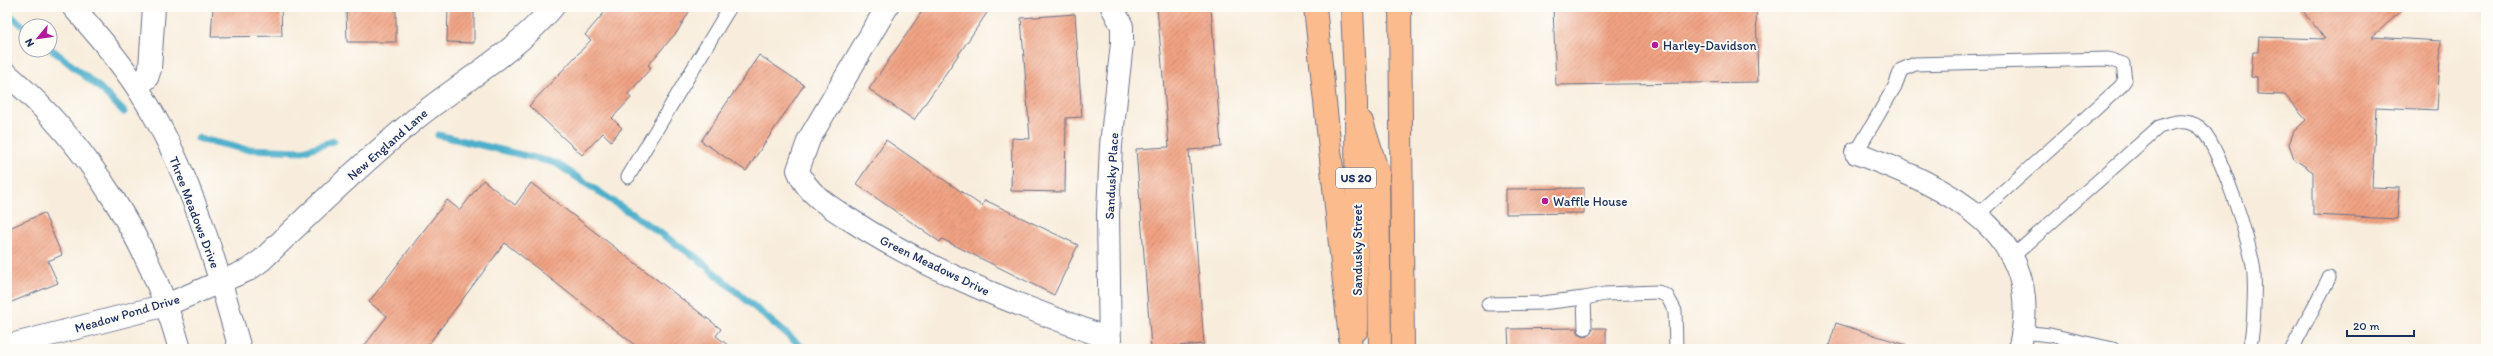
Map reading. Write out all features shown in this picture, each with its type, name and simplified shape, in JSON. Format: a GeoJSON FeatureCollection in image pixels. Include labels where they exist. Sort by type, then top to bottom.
{"type":"FeatureCollection","features":[{"type":"Feature","properties":{"kind":"main road"},"geometry":{"type":"LineString","coordinates":[[1315,7],[1351,349]]}},
{"type":"Feature","properties":{"kind":"main road","name":"Sandusky Street"},"geometry":{"type":"LineString","coordinates":[[1352,7],[1356,102],[1357,349]]}},
{"type":"Feature","properties":{"kind":"main road"},"geometry":{"type":"LineString","coordinates":[[1400,7],[1403,349]]}},
{"type":"Feature","properties":{"kind":"main road"},"geometry":{"type":"LineString","coordinates":[[1356,102],[1378,173],[1380,349]]}},
{"type":"Feature","properties":{"kind":"street","name":"Three Meadows Drive"},"geometry":{"type":"LineString","coordinates":[[73,7],[108,47],[137,87],[173,152],[196,207],[221,281],[240,349]]}},
{"type":"Feature","properties":{"kind":"street"},"geometry":{"type":"LineString","coordinates":[[137,87],[146,78],[150,69],[154,7]]}},
{"type":"Feature","properties":{"kind":"street","name":"New England Lane"},"geometry":{"type":"LineString","coordinates":[[221,281],[248,270],[262,260],[385,143],[438,101],[494,63],[521,42],[553,7]]}},
{"type":"Feature","properties":{"kind":"street","name":"Green Meadows Drive"},"geometry":{"type":"LineString","coordinates":[[887,7],[809,139],[798,170],[801,180],[825,203],[874,236],[940,271],[1110,344]]}},
{"type":"Feature","properties":{"kind":"street","name":"Sandusky Place"},"geometry":{"type":"LineString","coordinates":[[1110,344],[1109,207],[1111,145],[1122,43],[1122,26],[1112,7]]}},
{"type":"Feature","properties":{"kind":"street"},"geometry":{"type":"LineString","coordinates":[[7,74],[25,90],[61,128],[116,204],[145,255],[166,305],[180,349]]}},
{"type":"Feature","properties":{"kind":"street"},"geometry":{"type":"LineString","coordinates":[[1856,153],[1909,173],[1942,190],[1977,215],[1991,228],[2012,257],[2023,288],[2021,340]]}},
{"type":"Feature","properties":{"kind":"street","name":"Meadow Pond Drive"},"geometry":{"type":"LineString","coordinates":[[7,346],[166,305],[221,281]]}},
{"type":"Feature","properties":{"kind":"lane"},"geometry":{"type":"LineString","coordinates":[[628,177],[730,7]]}},
{"type":"Feature","properties":{"kind":"lane"},"geometry":{"type":"LineString","coordinates":[[1856,153],[1895,86],[1901,70],[1915,64],[2108,58],[2123,64],[2124,80],[2120,87],[1977,215]]}},
{"type":"Feature","properties":{"kind":"lane"},"geometry":{"type":"LineString","coordinates":[[2012,257],[2159,127],[2178,120],[2200,127],[2213,148],[2243,220],[2253,265],[2254,281],[2249,349]]}},
{"type":"Feature","properties":{"kind":"lane"},"geometry":{"type":"LineString","coordinates":[[2292,349],[2329,278]]}},
{"type":"Feature","properties":{"kind":"lane"},"geometry":{"type":"LineString","coordinates":[[1488,304],[1542,303],[1605,294],[1658,292],[1667,296],[1676,311],[1676,349]]}},
{"type":"Feature","properties":{"kind":"lane"},"geometry":{"type":"LineString","coordinates":[[1584,298],[1585,328]]}},
{"type":"Feature","properties":{"kind":"lane"},"geometry":{"type":"LineString","coordinates":[[2021,340],[2050,335],[2113,349]]}},
{"type":"Feature","properties":{"kind":"building"},"geometry":{"type":"Polygon","coordinates":[[[213,7],[281,7],[282,36],[211,37],[213,7]]]}},
{"type":"Feature","properties":{"kind":"building"},"geometry":{"type":"Polygon","coordinates":[[[346,7],[396,7],[396,42],[347,42],[346,7]]]}},
{"type":"Feature","properties":{"kind":"building"},"geometry":{"type":"Polygon","coordinates":[[[448,7],[474,7],[474,43],[447,42],[448,7]]]}},
{"type":"Feature","properties":{"kind":"building"},"geometry":{"type":"Polygon","coordinates":[[[609,7],[692,7],[677,32],[648,65],[651,68],[628,94],[631,98],[612,118],[622,128],[611,141],[603,133],[582,155],[529,106],[591,40],[585,35],[609,7]]]}},
{"type":"Feature","properties":{"kind":"building"},"geometry":{"type":"Polygon","coordinates":[[[925,7],[991,7],[914,120],[869,89],[925,7]]]}},
{"type":"Feature","properties":{"kind":"building"},"geometry":{"type":"Polygon","coordinates":[[[1157,7],[1211,7],[1221,147],[1189,150],[1204,344],[1151,348],[1136,149],[1169,147],[1157,7]]]}},
{"type":"Feature","properties":{"kind":"building","name":"Harley-Davidson"},"geometry":{"type":"Polygon","coordinates":[[[1553,7],[1756,7],[1758,82],[1556,85],[1553,7]]]}},
{"type":"Feature","properties":{"kind":"building"},"geometry":{"type":"Polygon","coordinates":[[[2300,7],[2406,7],[2372,37],[2441,41],[2437,110],[2376,107],[2372,187],[2399,188],[2397,219],[2313,215],[2313,172],[2294,159],[2289,144],[2294,131],[2306,120],[2285,95],[2257,94],[2257,78],[2251,77],[2253,52],[2258,52],[2259,37],[2325,39],[2300,7]]]}},
{"type":"Feature","properties":{"kind":"building"},"geometry":{"type":"Polygon","coordinates":[[[1075,14],[1082,117],[1066,118],[1065,192],[1011,191],[1012,138],[1030,139],[1021,18],[1075,14]]]}},
{"type":"Feature","properties":{"kind":"building"},"geometry":{"type":"Polygon","coordinates":[[[759,55],[804,85],[746,171],[701,141],[759,55]]]}},
{"type":"Feature","properties":{"kind":"building"},"geometry":{"type":"Polygon","coordinates":[[[886,140],[982,206],[985,200],[1078,245],[1054,295],[942,239],[940,242],[856,184],[886,140]]]}},
{"type":"Feature","properties":{"kind":"building"},"geometry":{"type":"Polygon","coordinates":[[[483,180],[515,205],[531,183],[721,329],[716,336],[733,349],[640,349],[505,243],[425,349],[362,349],[387,316],[369,302],[447,200],[460,210],[483,180]]]}},
{"type":"Feature","properties":{"kind":"building","name":"Waffle House"},"geometry":{"type":"Polygon","coordinates":[[[1584,188],[1584,213],[1506,214],[1506,189],[1584,188]]]}},
{"type":"Feature","properties":{"kind":"building"},"geometry":{"type":"Polygon","coordinates":[[[44,213],[62,255],[48,261],[58,283],[7,304],[7,229],[44,213]]]}},
{"type":"Feature","properties":{"kind":"building"},"geometry":{"type":"Polygon","coordinates":[[[1836,323],[1906,345],[1906,349],[1828,349],[1836,323]]]}},
{"type":"Feature","properties":{"kind":"building"},"geometry":{"type":"Polygon","coordinates":[[[1577,328],[1578,333],[1585,336],[1590,335],[1593,328],[1606,328],[1606,349],[1509,349],[1508,329],[1577,328]]]}},
{"type":"Feature","properties":{"kind":"waterway"},"geometry":{"type":"LineString","coordinates":[[7,13],[18,22]]}},
{"type":"Feature","properties":{"kind":"waterway"},"geometry":{"type":"LineString","coordinates":[[58,54],[100,88],[124,112]]}},
{"type":"Feature","properties":{"kind":"waterway"},"geometry":{"type":"LineString","coordinates":[[438,135],[556,163],[697,258],[804,349]]}},
{"type":"Feature","properties":{"kind":"waterway"},"geometry":{"type":"LineString","coordinates":[[197,138],[244,149],[303,151],[334,141]]}},
{"type":"Feature","properties":{"kind":"place","name":"Harley-Davidson"},"geometry":{"type":"Point","coordinates":[1655,45]}},
{"type":"Feature","properties":{"kind":"place","name":"Waffle House"},"geometry":{"type":"Point","coordinates":[1545,201]}}]}
